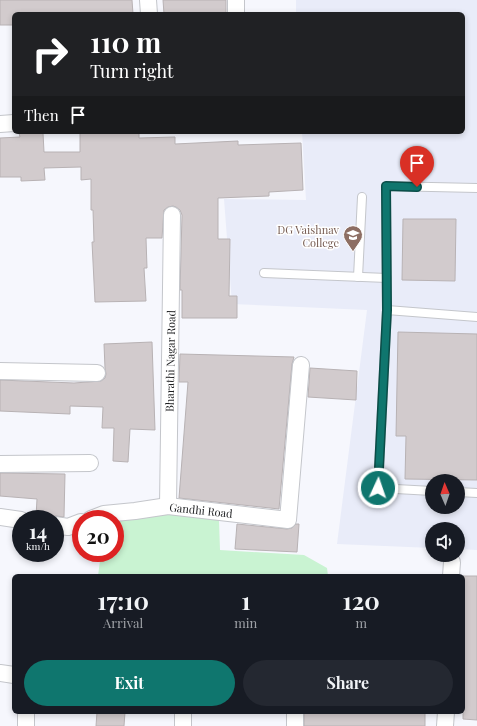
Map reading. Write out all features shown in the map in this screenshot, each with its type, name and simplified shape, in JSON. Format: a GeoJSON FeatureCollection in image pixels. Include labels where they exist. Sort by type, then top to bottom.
{"type":"FeatureCollection","features":[{"type":"Feature","properties":{"kind":"street"},"geometry":{"type":"LineString","coordinates":[[148,0],[149,12]]}},
{"type":"Feature","properties":{"kind":"street"},"geometry":{"type":"LineString","coordinates":[[236,0],[236,12]]}},
{"type":"Feature","properties":{"kind":"street"},"geometry":{"type":"LineString","coordinates":[[0,124],[12,123]]}},
{"type":"Feature","properties":{"kind":"street","name":"Bharathi Nagar Road"},"geometry":{"type":"LineString","coordinates":[[168,506],[172,215]]}},
{"type":"Feature","properties":{"kind":"street","name":"Gandhi Road"},"geometry":{"type":"LineString","coordinates":[[124,512],[168,506],[288,520],[301,365]]}},
{"type":"Feature","properties":{"kind":"street"},"geometry":{"type":"LineString","coordinates":[[0,371],[97,373]]}},
{"type":"Feature","properties":{"kind":"street"},"geometry":{"type":"LineString","coordinates":[[0,464],[90,463]]}},
{"type":"Feature","properties":{"kind":"street"},"geometry":{"type":"LineString","coordinates":[[0,517],[12,519]]}},
{"type":"Feature","properties":{"kind":"street"},"geometry":{"type":"LineString","coordinates":[[0,673],[12,675]]}},
{"type":"Feature","properties":{"kind":"street"},"geometry":{"type":"LineString","coordinates":[[26,714],[26,726]]}},
{"type":"Feature","properties":{"kind":"street"},"geometry":{"type":"LineString","coordinates":[[183,714],[183,726]]}},
{"type":"Feature","properties":{"kind":"street"},"geometry":{"type":"LineString","coordinates":[[445,726],[446,714]]}},
{"type":"Feature","properties":{"kind":"lane"},"geometry":{"type":"LineString","coordinates":[[425,491],[378,488],[387,310],[386,186],[477,188]]}},
{"type":"Feature","properties":{"kind":"lane"},"geometry":{"type":"LineString","coordinates":[[358,277],[362,197]]}},
{"type":"Feature","properties":{"kind":"lane"},"geometry":{"type":"LineString","coordinates":[[264,274],[387,278]]}},
{"type":"Feature","properties":{"kind":"lane"},"geometry":{"type":"LineString","coordinates":[[387,310],[477,317]]}},
{"type":"Feature","properties":{"kind":"lane"},"geometry":{"type":"LineString","coordinates":[[465,492],[477,493]]}},
{"type":"Feature","properties":{"kind":"shaded area","name":"DG Vaishnav College"},"geometry":{"type":"Polygon","coordinates":[[[296,0],[477,0],[477,550],[465,549],[465,522],[425,522],[425,548],[337,544],[367,310],[232,304],[224,199],[306,200],[302,134],[465,134],[465,12],[296,12],[296,0]]]}},
{"type":"Feature","properties":{"kind":"green space"},"geometry":{"type":"Polygon","coordinates":[[[168,511],[219,520],[220,550],[304,555],[327,568],[328,574],[98,574],[100,562],[124,562],[124,518],[168,511]]]}},
{"type":"Feature","properties":{"kind":"building"},"geometry":{"type":"Polygon","coordinates":[[[0,0],[132,0],[133,12],[12,12],[12,25],[0,25],[0,0]]]}},
{"type":"Feature","properties":{"kind":"building"},"geometry":{"type":"Polygon","coordinates":[[[163,0],[226,0],[226,12],[164,12],[163,0]]]}},
{"type":"Feature","properties":{"kind":"building"},"geometry":{"type":"Polygon","coordinates":[[[19,134],[43,134],[44,152],[80,152],[80,134],[139,134],[139,138],[175,137],[175,144],[238,141],[238,145],[301,143],[303,190],[269,192],[269,196],[218,198],[218,239],[230,239],[229,296],[237,296],[237,318],[182,318],[182,290],[180,290],[182,215],[180,210],[173,206],[164,210],[162,238],[146,238],[147,268],[144,268],[146,301],[95,302],[91,179],[81,180],[81,167],[44,168],[45,180],[21,181],[21,177],[0,177],[0,138],[20,137],[19,134]]]}},
{"type":"Feature","properties":{"kind":"building"},"geometry":{"type":"Polygon","coordinates":[[[403,219],[456,219],[455,281],[402,280],[403,219]]]}},
{"type":"Feature","properties":{"kind":"building"},"geometry":{"type":"Polygon","coordinates":[[[398,332],[477,334],[477,480],[465,480],[465,474],[425,474],[425,479],[405,479],[406,436],[396,436],[398,332]]]}},
{"type":"Feature","properties":{"kind":"building"},"geometry":{"type":"Polygon","coordinates":[[[152,342],[155,430],[130,429],[128,462],[113,461],[114,428],[102,428],[103,407],[70,406],[70,414],[0,411],[0,380],[74,383],[101,381],[105,378],[106,374],[104,344],[152,342]]]}},
{"type":"Feature","properties":{"kind":"building"},"geometry":{"type":"Polygon","coordinates":[[[180,354],[294,357],[292,364],[279,509],[179,498],[188,382],[179,382],[180,354]]]}},
{"type":"Feature","properties":{"kind":"building"},"geometry":{"type":"Polygon","coordinates":[[[310,368],[357,371],[356,400],[308,397],[310,368]]]}},
{"type":"Feature","properties":{"kind":"building"},"geometry":{"type":"Polygon","coordinates":[[[0,473],[65,474],[64,517],[64,510],[36,510],[37,499],[0,496],[0,473]]]}},
{"type":"Feature","properties":{"kind":"building"},"geometry":{"type":"Polygon","coordinates":[[[237,524],[287,529],[299,524],[297,552],[235,549],[237,524]]]}},
{"type":"Feature","properties":{"kind":"building"},"geometry":{"type":"Polygon","coordinates":[[[465,576],[477,576],[477,720],[463,719],[463,714],[465,714],[465,576]]]}},
{"type":"Feature","properties":{"kind":"building"},"geometry":{"type":"Polygon","coordinates":[[[97,714],[125,714],[124,726],[96,726],[97,714]]]}},
{"type":"Feature","properties":{"kind":"building"},"geometry":{"type":"Polygon","coordinates":[[[304,714],[425,714],[425,726],[304,726],[304,714]]]}},
{"type":"Feature","properties":{"kind":"place","name":"DG Vaishnav College"},"geometry":{"type":"Point","coordinates":[353,252]}},
{"type":"Feature","properties":{"kind":"route"},"geometry":{"type":"LineString","coordinates":[[378,488],[387,310],[386,186],[417,187]]}}]}
